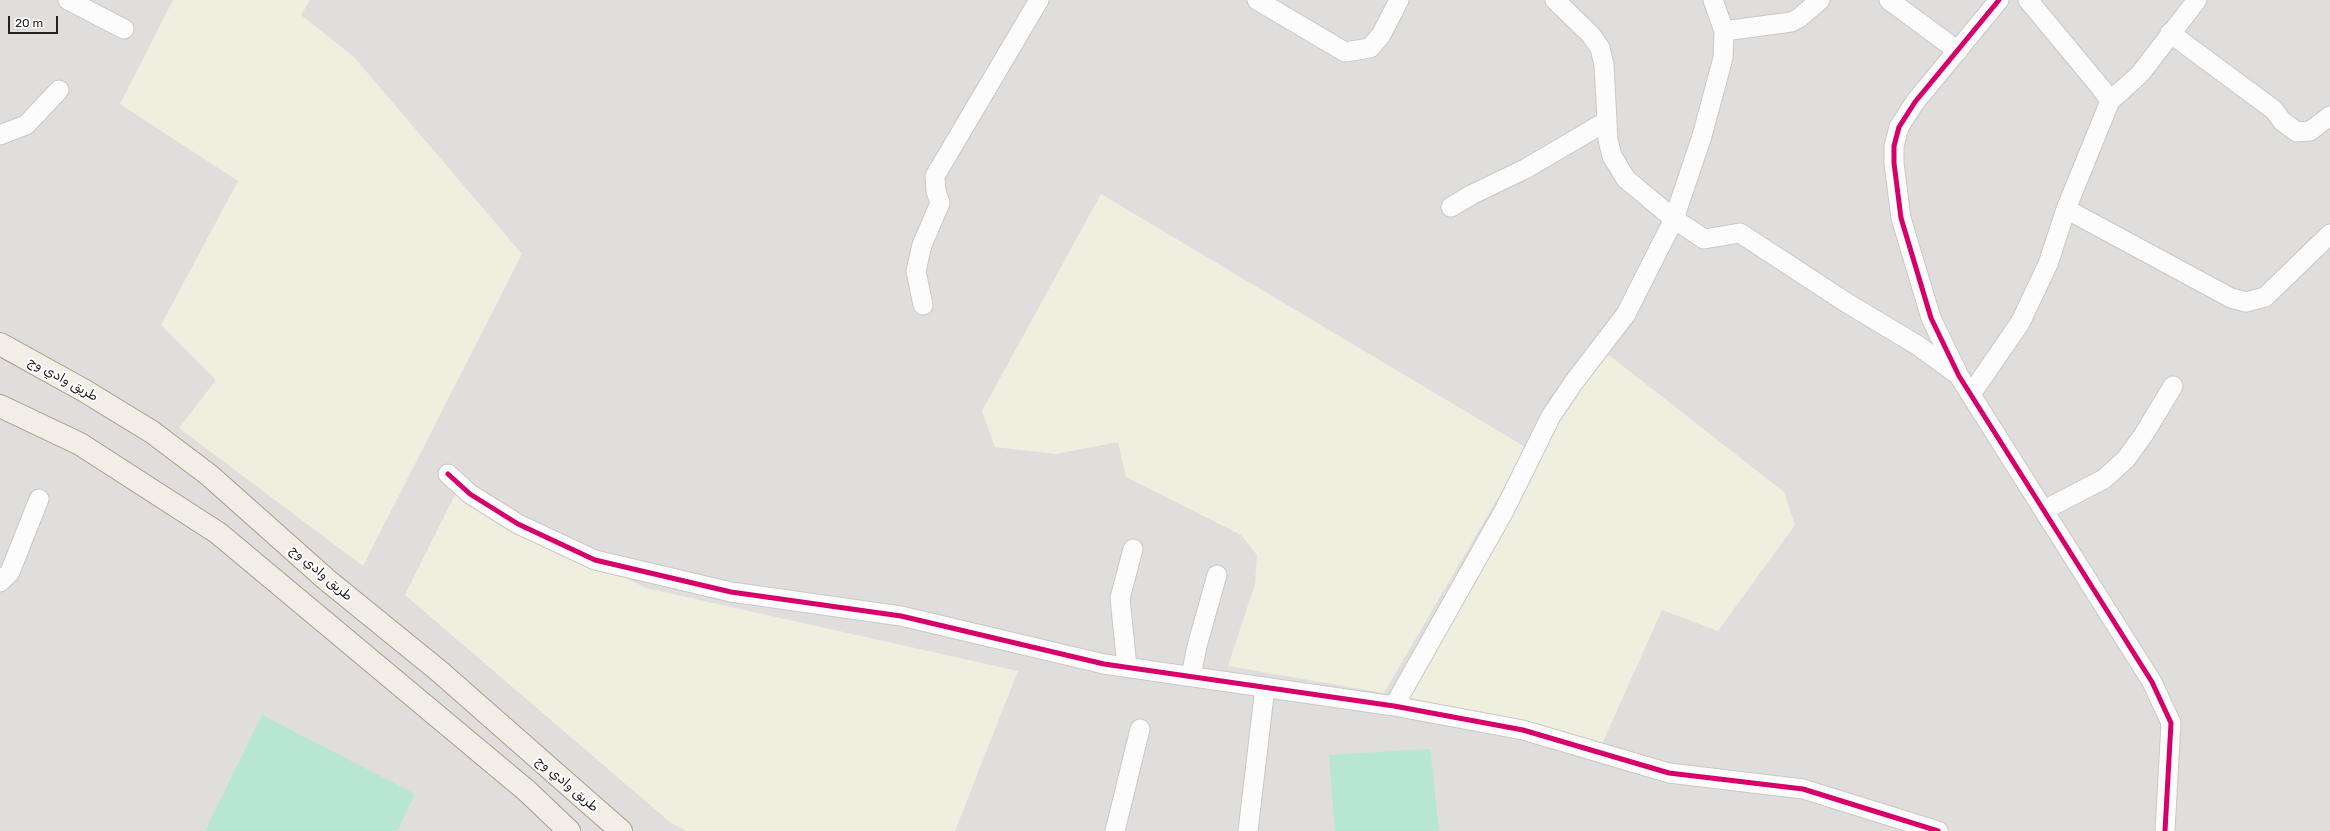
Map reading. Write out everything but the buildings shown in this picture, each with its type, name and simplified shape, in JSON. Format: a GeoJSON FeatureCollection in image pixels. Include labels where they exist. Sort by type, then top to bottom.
{"type":"FeatureCollection","features":[{"type":"Feature","properties":{"kind":"main road","name":"طريق وادي وج"},"geometry":{"type":"LineString","coordinates":[[0,344],[85,391],[152,432],[210,475],[327,580],[440,671],[621,831]]}},
{"type":"Feature","properties":{"kind":"main road"},"geometry":{"type":"LineString","coordinates":[[0,406],[80,444],[218,533],[527,791],[569,831]]}},
{"type":"Feature","properties":{"kind":"street"},"geometry":{"type":"LineString","coordinates":[[68,0],[124,29]]}},
{"type":"Feature","properties":{"kind":"street"},"geometry":{"type":"LineString","coordinates":[[923,305],[916,271],[922,244],[940,203],[936,191],[935,176],[1039,0]]}},
{"type":"Feature","properties":{"kind":"street"},"geometry":{"type":"LineString","coordinates":[[1257,0],[1345,52],[1370,48],[1380,35],[1399,0]]}},
{"type":"Feature","properties":{"kind":"street"},"geometry":{"type":"LineString","coordinates":[[1555,0],[1591,35],[1600,48],[1604,65],[1608,140],[1612,156],[1626,179],[1674,219],[1704,239],[1740,233],[1847,303],[1917,345],[1960,376]]}},
{"type":"Feature","properties":{"kind":"street"},"geometry":{"type":"LineString","coordinates":[[1394,706],[1504,511],[1551,416],[1579,375],[1626,314],[1674,219],[1702,136],[1723,58],[1724,31],[1714,0]]}},
{"type":"Feature","properties":{"kind":"street"},"geometry":{"type":"LineString","coordinates":[[1724,31],[1791,22],[1799,18],[1820,0]]}},
{"type":"Feature","properties":{"kind":"street"},"geometry":{"type":"LineString","coordinates":[[1889,0],[1958,51]]}},
{"type":"Feature","properties":{"kind":"street"},"geometry":{"type":"LineString","coordinates":[[1999,0],[1915,102],[1899,127],[1894,146],[1894,163],[1901,218],[1931,318],[1960,376],[2152,682],[2171,723],[2165,831]]}},
{"type":"Feature","properties":{"kind":"street"},"geometry":{"type":"LineString","coordinates":[[2028,0],[2102,88],[2110,101]]}},
{"type":"Feature","properties":{"kind":"street"},"geometry":{"type":"LineString","coordinates":[[1971,394],[2020,323],[2048,264],[2066,209],[2110,101],[2140,74],[2170,33],[2197,0]]}},
{"type":"Feature","properties":{"kind":"street"},"geometry":{"type":"LineString","coordinates":[[2170,33],[2274,110],[2282,121],[2297,132],[2310,130],[2330,116]]}},
{"type":"Feature","properties":{"kind":"street"},"geometry":{"type":"LineString","coordinates":[[0,135],[26,125],[59,90]]}},
{"type":"Feature","properties":{"kind":"street"},"geometry":{"type":"LineString","coordinates":[[1451,207],[1470,195],[1525,169],[1607,121]]}},
{"type":"Feature","properties":{"kind":"street"},"geometry":{"type":"LineString","coordinates":[[2066,209],[2231,298],[2246,302],[2265,297],[2330,234]]}},
{"type":"Feature","properties":{"kind":"street"},"geometry":{"type":"LineString","coordinates":[[2044,510],[2104,479],[2126,459],[2173,386]]}},
{"type":"Feature","properties":{"kind":"street"},"geometry":{"type":"LineString","coordinates":[[448,474],[470,494],[518,524],[595,560],[731,592],[901,616],[1104,664],[1394,706],[1523,730],[1670,773],[1803,788],[1938,831]]}},
{"type":"Feature","properties":{"kind":"street"},"geometry":{"type":"LineString","coordinates":[[0,582],[10,572],[39,499]]}},
{"type":"Feature","properties":{"kind":"street"},"geometry":{"type":"LineString","coordinates":[[1127,667],[1120,598],[1133,548]]}},
{"type":"Feature","properties":{"kind":"street"},"geometry":{"type":"LineString","coordinates":[[1191,676],[1197,646],[1217,575]]}},
{"type":"Feature","properties":{"kind":"street"},"geometry":{"type":"LineString","coordinates":[[1248,831],[1265,687]]}},
{"type":"Feature","properties":{"kind":"street"},"geometry":{"type":"LineString","coordinates":[[1115,831],[1140,729]]}},
{"type":"Feature","properties":{"kind":"shaded area"},"geometry":{"type":"Polygon","coordinates":[[[0,0],[2330,0],[2330,831],[0,831],[0,0]]]}},
{"type":"Feature","properties":{"kind":"green space"},"geometry":{"type":"Polygon","coordinates":[[[173,0],[310,0],[301,15],[354,57],[522,254],[363,566],[179,428],[216,380],[161,325],[238,181],[120,104],[173,0]]]}},
{"type":"Feature","properties":{"kind":"green space"},"geometry":{"type":"Polygon","coordinates":[[[1101,194],[1527,448],[1384,693],[1228,666],[1255,584],[1257,555],[1241,535],[1126,477],[1118,442],[1056,454],[995,447],[982,411],[1101,194]]]}},
{"type":"Feature","properties":{"kind":"green space"},"geometry":{"type":"Polygon","coordinates":[[[1605,352],[1784,492],[1795,525],[1718,631],[1662,610],[1602,744],[1407,697],[1581,383],[1605,352]]]}},
{"type":"Feature","properties":{"kind":"green space"},"geometry":{"type":"Polygon","coordinates":[[[455,495],[646,588],[1018,671],[955,831],[687,831],[671,823],[405,595],[455,495]]]}},
{"type":"Feature","properties":{"kind":"green space"},"geometry":{"type":"Polygon","coordinates":[[[262,715],[415,794],[397,831],[205,831],[262,715]]]}},
{"type":"Feature","properties":{"kind":"green space"},"geometry":{"type":"Polygon","coordinates":[[[1430,749],[1439,831],[1335,831],[1329,755],[1430,749]]]}},
{"type":"Feature","properties":{"kind":"cycle path"},"geometry":{"type":"LineString","coordinates":[[1999,0],[1915,102],[1899,127],[1894,146],[1894,163],[1901,218],[1931,318],[1959,376],[2152,682],[2171,723],[2165,831]]}},
{"type":"Feature","properties":{"kind":"cycle path"},"geometry":{"type":"LineString","coordinates":[[448,474],[470,494],[518,524],[595,560],[731,592],[901,616],[1104,664],[1394,706],[1523,730],[1669,773],[1803,789],[1938,831]]}}]}
